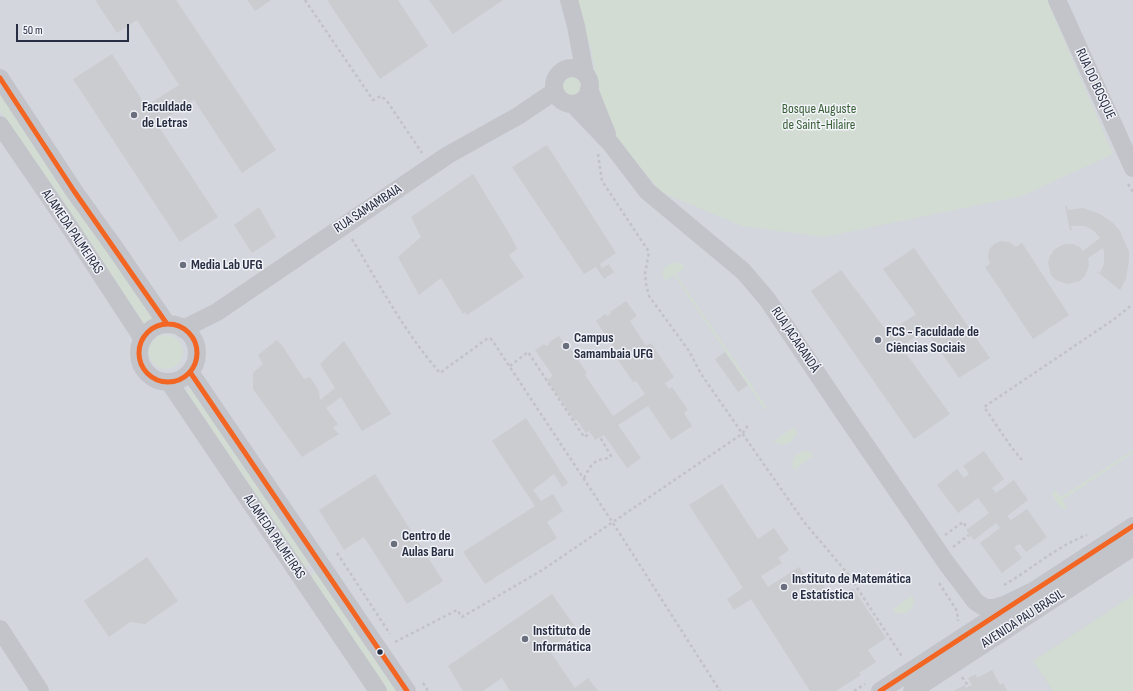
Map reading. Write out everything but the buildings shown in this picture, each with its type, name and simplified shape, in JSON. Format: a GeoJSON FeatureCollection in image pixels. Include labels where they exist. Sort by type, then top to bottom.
{"type":"FeatureCollection","features":[{"type":"Feature","properties":{"kind":"street"},"geometry":{"type":"LineString","coordinates":[[569,0],[576,26],[584,99],[573,104],[562,100],[555,91],[555,79],[558,74],[581,77]]}},
{"type":"Feature","properties":{"kind":"street","name":"RUA DO BOSQUE"},"geometry":{"type":"LineString","coordinates":[[1057,0],[1133,168]]}},
{"type":"Feature","properties":{"kind":"street"},"geometry":{"type":"LineString","coordinates":[[581,77],[604,149]]}},
{"type":"Feature","properties":{"kind":"street","name":"ALAMEDA PALMEIRAS"},"geometry":{"type":"LineString","coordinates":[[0,78],[74,191],[117,251],[175,327]]}},
{"type":"Feature","properties":{"kind":"street","name":"RUA SAMAMBAIA"},"geometry":{"type":"LineString","coordinates":[[175,327],[217,312],[448,155],[518,116],[555,91]]}},
{"type":"Feature","properties":{"kind":"street"},"geometry":{"type":"LineString","coordinates":[[573,104],[604,149]]}},
{"type":"Feature","properties":{"kind":"street","name":"ALAMEDA PALMEIRAS"},"geometry":{"type":"LineString","coordinates":[[0,125],[63,217],[143,340]]}},
{"type":"Feature","properties":{"kind":"street","name":"RUA JACARANDÁ"},"geometry":{"type":"LineString","coordinates":[[604,149],[647,190],[743,271],[767,299],[840,409],[952,557]]}},
{"type":"Feature","properties":{"kind":"street"},"geometry":{"type":"LineString","coordinates":[[175,327],[192,338],[196,346],[197,355],[195,364],[190,372],[177,381],[160,381],[152,378],[146,372],[139,356],[140,348],[143,340],[154,328],[175,327]]}},
{"type":"Feature","properties":{"kind":"street","name":"ALAMEDA PALMEIRAS"},"geometry":{"type":"LineString","coordinates":[[190,372],[414,685]]}},
{"type":"Feature","properties":{"kind":"street","name":"ALAMEDA PALMEIRAS"},"geometry":{"type":"LineString","coordinates":[[169,382],[378,691]]}},
{"type":"Feature","properties":{"kind":"street","name":"AVENIDA PAU BRASIL"},"geometry":{"type":"LineString","coordinates":[[873,687],[960,631],[1031,592],[1133,526]]}},
{"type":"Feature","properties":{"kind":"street","name":"AVENIDA PAU BRASIL"},"geometry":{"type":"LineString","coordinates":[[912,691],[1133,547]]}},
{"type":"Feature","properties":{"kind":"street"},"geometry":{"type":"LineString","coordinates":[[952,557],[975,601],[985,607],[990,608],[998,606],[1031,592]]}},
{"type":"Feature","properties":{"kind":"street"},"geometry":{"type":"LineString","coordinates":[[952,557],[973,614],[972,623],[960,631]]}},
{"type":"Feature","properties":{"kind":"street"},"geometry":{"type":"LineString","coordinates":[[0,629],[40,691]]}},
{"type":"Feature","properties":{"kind":"path"},"geometry":{"type":"LineString","coordinates":[[305,0],[373,100],[381,96],[387,101],[430,168]]}},
{"type":"Feature","properties":{"kind":"path"},"geometry":{"type":"LineString","coordinates":[[604,149],[602,181],[649,252],[645,274],[649,296],[689,351],[701,374],[804,522],[848,574],[904,658],[897,662]]}},
{"type":"Feature","properties":{"kind":"path"},"geometry":{"type":"LineString","coordinates":[[350,235],[407,330],[440,373],[488,338],[494,342],[584,478],[720,691]]}},
{"type":"Feature","properties":{"kind":"path"},"geometry":{"type":"LineString","coordinates":[[1022,460],[984,407],[1113,320],[1133,304]]}},
{"type":"Feature","properties":{"kind":"path"},"geometry":{"type":"LineString","coordinates":[[510,366],[528,352],[584,437],[591,433]]}},
{"type":"Feature","properties":{"kind":"path"},"geometry":{"type":"LineString","coordinates":[[399,648],[395,642],[457,610],[462,617],[544,569],[742,434],[749,424]]}},
{"type":"Feature","properties":{"kind":"path"},"geometry":{"type":"LineString","coordinates":[[584,478],[591,466],[598,461],[612,456],[600,438]]}},
{"type":"Feature","properties":{"kind":"path"},"geometry":{"type":"LineString","coordinates":[[942,538],[963,522],[967,528]]}},
{"type":"Feature","properties":{"kind":"path"},"geometry":{"type":"LineString","coordinates":[[1001,587],[1065,545],[1089,534]]}},
{"type":"Feature","properties":{"kind":"path"},"geometry":{"type":"LineString","coordinates":[[952,557],[950,549],[970,535]]}},
{"type":"Feature","properties":{"kind":"path"},"geometry":{"type":"LineString","coordinates":[[337,553],[391,635]]}},
{"type":"Feature","properties":{"kind":"path"},"geometry":{"type":"LineString","coordinates":[[936,578],[957,611],[960,631]]}},
{"type":"Feature","properties":{"kind":"path"},"geometry":{"type":"LineString","coordinates":[[961,675],[969,687]]}},
{"type":"Feature","properties":{"kind":"path"},"geometry":{"type":"LineString","coordinates":[[414,685],[428,691]]}},
{"type":"Feature","properties":{"kind":"path"},"geometry":{"type":"LineString","coordinates":[[854,691],[873,687]]}},
{"type":"Feature","properties":{"kind":"shaded area","name":"Campus Samambaia UFG"},"geometry":{"type":"Polygon","coordinates":[[[0,0],[1133,0],[1133,691],[0,691],[0,0]]]}},
{"type":"Feature","properties":{"kind":"green space","name":"Bosque Auguste de Saint-Hilaire"},"geometry":{"type":"Polygon","coordinates":[[[574,0],[1047,0],[1113,154],[1022,196],[824,237],[742,226],[661,192],[607,127],[590,45],[574,0]]]}},
{"type":"Feature","properties":{"kind":"green space"},"geometry":{"type":"Polygon","coordinates":[[[573,75],[581,78],[584,86],[581,94],[573,97],[565,94],[562,86],[565,78],[573,75]]]}},
{"type":"Feature","properties":{"kind":"green space"},"geometry":{"type":"Polygon","coordinates":[[[0,88],[155,319],[144,329],[0,111],[0,88]]]}},
{"type":"Feature","properties":{"kind":"green space"},"geometry":{"type":"Polygon","coordinates":[[[677,262],[681,263],[685,267],[676,274],[767,408],[765,410],[674,275],[665,281],[663,277],[664,268],[669,264],[677,262]]]}},
{"type":"Feature","properties":{"kind":"green space"},"geometry":{"type":"Polygon","coordinates":[[[166,335],[178,340],[183,352],[178,364],[166,369],[154,364],[149,352],[154,340],[166,335]]]}},
{"type":"Feature","properties":{"kind":"green space"},"geometry":{"type":"Polygon","coordinates":[[[194,385],[313,562],[305,568],[186,391],[194,385]]]}},
{"type":"Feature","properties":{"kind":"green space"},"geometry":{"type":"Polygon","coordinates":[[[794,427],[797,432],[791,442],[781,445],[774,441],[794,427]]]}},
{"type":"Feature","properties":{"kind":"green space"},"geometry":{"type":"Polygon","coordinates":[[[1133,450],[1133,453],[1062,500],[1068,508],[1064,509],[1060,507],[1052,495],[1054,489],[1061,497],[1133,450]]]}},
{"type":"Feature","properties":{"kind":"green space"},"geometry":{"type":"Polygon","coordinates":[[[806,451],[810,452],[813,456],[794,470],[793,460],[799,453],[806,451]]]}},
{"type":"Feature","properties":{"kind":"green space"},"geometry":{"type":"Polygon","coordinates":[[[318,570],[399,691],[387,691],[310,576],[318,570]]]}},
{"type":"Feature","properties":{"kind":"green space"},"geometry":{"type":"Polygon","coordinates":[[[912,595],[914,600],[912,608],[909,611],[901,614],[892,610],[912,595]]]}},
{"type":"Feature","properties":{"kind":"green space"},"geometry":{"type":"Polygon","coordinates":[[[1133,595],[1133,691],[1053,691],[1033,661],[1133,595]]]}},
{"type":"Feature","properties":{"kind":"transit line"},"geometry":{"type":"LineString","coordinates":[[0,78],[74,191],[167,324]]}},
{"type":"Feature","properties":{"kind":"transit line"},"geometry":{"type":"LineString","coordinates":[[168,324],[184,329],[192,337],[197,353],[192,369],[184,377],[168,382],[152,377],[144,369],[139,353],[144,337],[152,329],[168,324]]}},
{"type":"Feature","properties":{"kind":"transit line"},"geometry":{"type":"LineString","coordinates":[[190,372],[407,691]]}},
{"type":"Feature","properties":{"kind":"transit line"},"geometry":{"type":"LineString","coordinates":[[880,691],[1133,526]]}},
{"type":"Feature","properties":{"kind":"place","name":"Faculdade de Letras"},"geometry":{"type":"Point","coordinates":[134,115]}},
{"type":"Feature","properties":{"kind":"place","name":"Media Lab UFG"},"geometry":{"type":"Point","coordinates":[183,265]}},
{"type":"Feature","properties":{"kind":"place","name":"FCS - Faculdade de Ciências Sociais"},"geometry":{"type":"Point","coordinates":[878,340]}},
{"type":"Feature","properties":{"kind":"place","name":"Campus Samambaia UFG"},"geometry":{"type":"Point","coordinates":[566,346]}},
{"type":"Feature","properties":{"kind":"place","name":"Centro de Aulas Baru"},"geometry":{"type":"Point","coordinates":[394,544]}},
{"type":"Feature","properties":{"kind":"place","name":"Instituto de Matemática e Estatística"},"geometry":{"type":"Point","coordinates":[784,587]}},
{"type":"Feature","properties":{"kind":"place","name":"Instituto de Informática"},"geometry":{"type":"Point","coordinates":[525,639]}}]}
